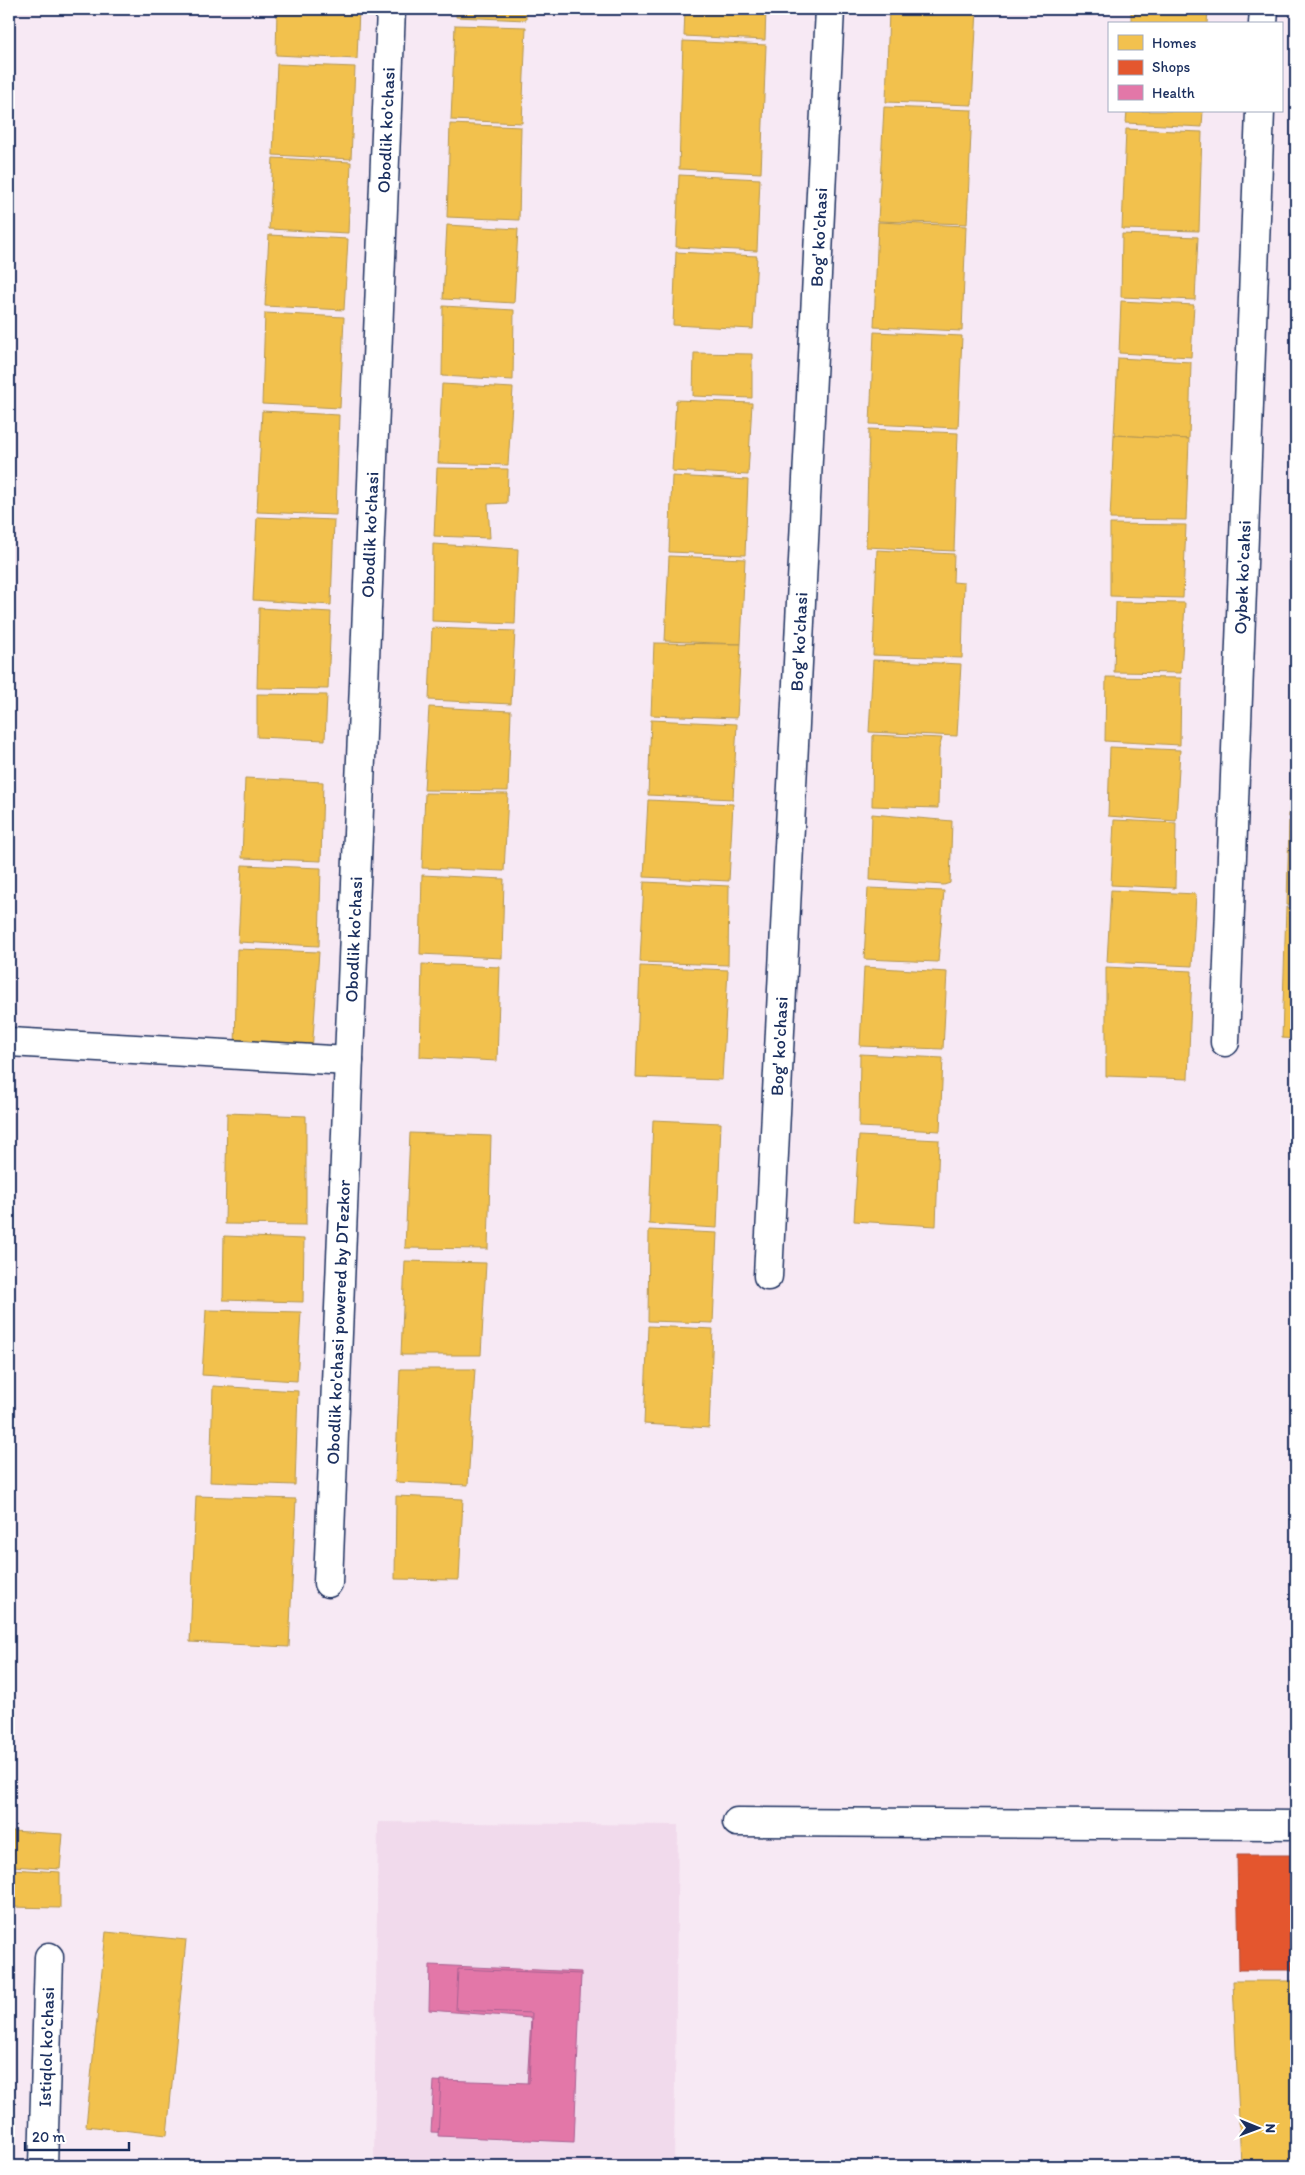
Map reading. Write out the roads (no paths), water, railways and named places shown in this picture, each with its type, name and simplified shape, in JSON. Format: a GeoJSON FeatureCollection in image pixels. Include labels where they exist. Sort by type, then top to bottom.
{"type":"FeatureCollection","features":[{"type":"Feature","properties":{"kind":"street","name":"Obodlik ko'chasi"},"geometry":{"type":"LineString","coordinates":[[349,1061],[391,9]]}},
{"type":"Feature","properties":{"kind":"street","name":"Bog' ko'chasi"},"geometry":{"type":"LineString","coordinates":[[768,1276],[830,9]]}},
{"type":"Feature","properties":{"kind":"street"},"geometry":{"type":"LineString","coordinates":[[1263,22],[1264,9]]}},
{"type":"Feature","properties":{"kind":"street","name":"Oybek ko'cahsi"},"geometry":{"type":"LineString","coordinates":[[1225,1042],[1260,112]]}},
{"type":"Feature","properties":{"kind":"street"},"geometry":{"type":"LineString","coordinates":[[9,1042],[349,1061]]}},
{"type":"Feature","properties":{"kind":"street","name":"Obodlik ko'chasi powered by DTezkor"},"geometry":{"type":"LineString","coordinates":[[328,1583],[349,1061]]}},
{"type":"Feature","properties":{"kind":"street"},"geometry":{"type":"LineString","coordinates":[[738,1822],[1296,1825]]}},
{"type":"Feature","properties":{"kind":"street","name":"Istiqlol ko'chasi"},"geometry":{"type":"LineString","coordinates":[[43,2166],[49,1958]]}}]}
